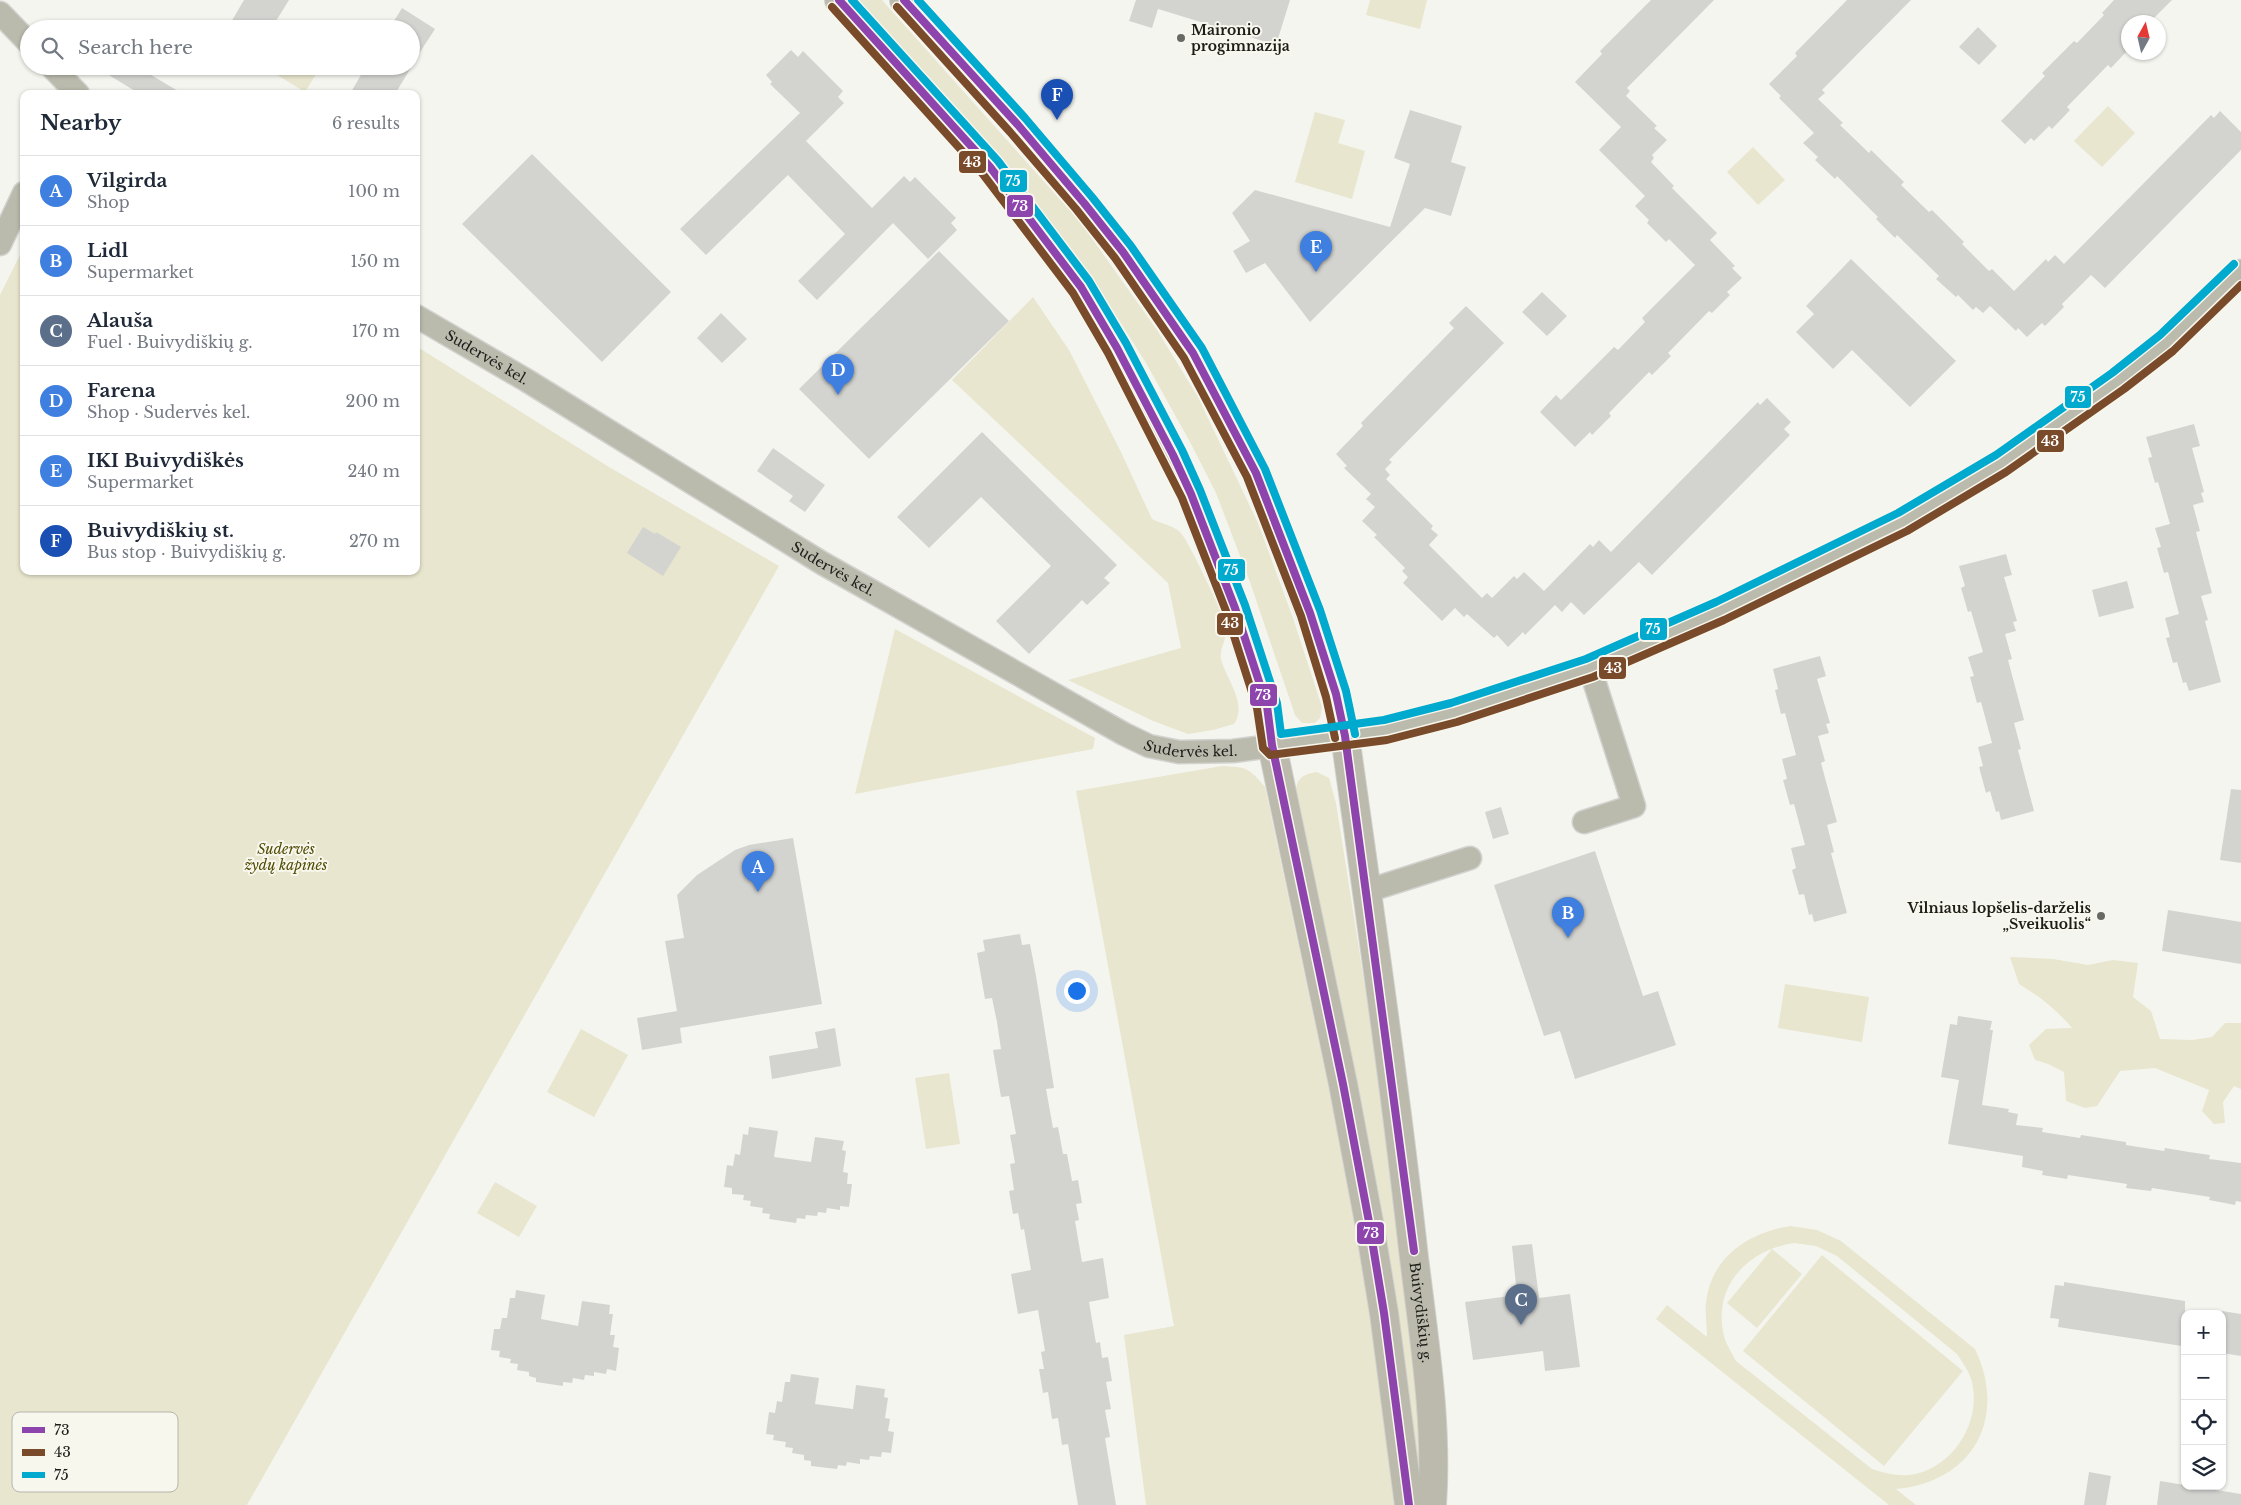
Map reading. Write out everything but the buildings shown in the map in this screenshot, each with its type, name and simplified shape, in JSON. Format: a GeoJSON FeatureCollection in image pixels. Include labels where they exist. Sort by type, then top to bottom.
{"type":"FeatureCollection","features":[{"type":"Feature","properties":{"kind":"main road"},"geometry":{"type":"LineString","coordinates":[[839,0],[990,167],[1081,287],[1117,348],[1173,455],[1236,608],[1267,706],[1272,746],[1339,1064],[1384,1313],[1408,1505]]}},
{"type":"Feature","properties":{"kind":"main road","name":"Buivydiškių g."},"geometry":{"type":"LineString","coordinates":[[904,0],[1018,125],[1084,204],[1123,252],[1193,354],[1256,473],[1310,613],[1336,694],[1345,736],[1367,891],[1403,1159],[1433,1424],[1434,1475],[1432,1505]]}},
{"type":"Feature","properties":{"kind":"street"},"geometry":{"type":"LineString","coordinates":[[0,13],[20,34]]}},
{"type":"Feature","properties":{"kind":"street"},"geometry":{"type":"LineString","coordinates":[[60,75],[74,90]]}},
{"type":"Feature","properties":{"kind":"street"},"geometry":{"type":"LineString","coordinates":[[0,244],[20,202]]}},
{"type":"Feature","properties":{"kind":"street","name":"Sudervės kel."},"geometry":{"type":"LineString","coordinates":[[420,318],[535,385],[822,563],[1124,734],[1149,746],[1178,752],[1233,751],[1386,730],[1454,713],[1590,668],[1720,611],[1903,522],[2001,464],[2167,343],[2241,271]]}},
{"type":"Feature","properties":{"kind":"street"},"geometry":{"type":"LineString","coordinates":[[1584,822],[1634,806],[1590,668]]}},
{"type":"Feature","properties":{"kind":"street"},"geometry":{"type":"LineString","coordinates":[[1367,891],[1470,858]]}},
{"type":"Feature","properties":{"kind":"green space"},"geometry":{"type":"Polygon","coordinates":[[[856,0],[882,0],[1081,223],[1157,330],[1198,397],[1258,523],[1293,618],[1322,707],[1320,718],[1315,723],[1302,723],[1295,715],[1250,582],[1216,493],[1146,363],[1098,287],[1034,202],[856,0]]]}},
{"type":"Feature","properties":{"kind":"green space"},"geometry":{"type":"Polygon","coordinates":[[[1370,0],[1427,0],[1420,29],[1366,15],[1370,0]]]}},
{"type":"Feature","properties":{"kind":"green space"},"geometry":{"type":"Polygon","coordinates":[[[277,75],[315,75],[306,90],[302,90],[277,75]]]}},
{"type":"Feature","properties":{"kind":"green space"},"geometry":{"type":"Polygon","coordinates":[[[2108,106],[2135,133],[2102,167],[2074,141],[2108,106]]]}},
{"type":"Feature","properties":{"kind":"green space"},"geometry":{"type":"Polygon","coordinates":[[[1315,112],[1345,120],[1338,143],[1365,151],[1352,199],[1295,182],[1315,112]]]}},
{"type":"Feature","properties":{"kind":"green space"},"geometry":{"type":"Polygon","coordinates":[[[1753,147],[1785,180],[1758,205],[1727,172],[1753,147]]]}},
{"type":"Feature","properties":{"kind":"green space","name":"Sudervės žydų kapinės"},"geometry":{"type":"Polygon","coordinates":[[[20,255],[20,575],[420,575],[420,349],[609,467],[779,566],[247,1505],[0,1505],[0,295],[20,255]]]}},
{"type":"Feature","properties":{"kind":"green space"},"geometry":{"type":"Polygon","coordinates":[[[1033,297],[1069,350],[1120,450],[1152,519],[1171,526],[1180,532],[1206,579],[1226,629],[1221,659],[1235,692],[1239,708],[1234,724],[1188,734],[1153,721],[1068,680],[1181,648],[1168,583],[952,380],[1033,297]]]}},
{"type":"Feature","properties":{"kind":"green space"},"geometry":{"type":"Polygon","coordinates":[[[895,629],[1095,738],[1093,749],[855,794],[895,629]]]}},
{"type":"Feature","properties":{"kind":"green space"},"geometry":{"type":"Polygon","coordinates":[[[1222,766],[1247,770],[1265,787],[1350,1189],[1375,1343],[1394,1505],[1146,1505],[1124,1335],[1174,1326],[1076,791],[1222,766]]]}},
{"type":"Feature","properties":{"kind":"green space"},"geometry":{"type":"Polygon","coordinates":[[[1317,772],[1329,778],[1336,803],[1391,1152],[1420,1425],[1419,1505],[1403,1363],[1380,1201],[1297,806],[1296,788],[1300,779],[1317,772]]]}},
{"type":"Feature","properties":{"kind":"green space"},"geometry":{"type":"Polygon","coordinates":[[[2010,957],[2053,959],[2088,965],[2113,960],[2138,963],[2133,997],[2151,1011],[2160,1039],[2192,1040],[2212,1037],[2225,1023],[2241,1023],[2241,1089],[2234,1086],[2223,1102],[2225,1123],[2214,1124],[2202,1111],[2209,1090],[2155,1068],[2120,1071],[2097,1106],[2085,1108],[2066,1101],[2064,1072],[2035,1060],[2029,1045],[2046,1029],[2072,1028],[2034,993],[2019,984],[2010,957]]]}},
{"type":"Feature","properties":{"kind":"green space"},"geometry":{"type":"Polygon","coordinates":[[[1785,984],[1869,997],[1862,1042],[1778,1028],[1785,984]]]}},
{"type":"Feature","properties":{"kind":"green space"},"geometry":{"type":"Polygon","coordinates":[[[581,1029],[628,1055],[594,1117],[547,1092],[581,1029]]]}},
{"type":"Feature","properties":{"kind":"green space"},"geometry":{"type":"Polygon","coordinates":[[[949,1073],[960,1144],[926,1149],[915,1078],[949,1073]]]}},
{"type":"Feature","properties":{"kind":"green space"},"geometry":{"type":"Polygon","coordinates":[[[495,1182],[537,1206],[519,1237],[477,1213],[495,1182]]]}},
{"type":"Feature","properties":{"kind":"green space"},"geometry":{"type":"Polygon","coordinates":[[[1790,1226],[1817,1230],[1841,1241],[1975,1349],[1984,1375],[1987,1399],[1985,1422],[1977,1442],[1964,1460],[1945,1474],[1923,1484],[1896,1489],[1916,1505],[1889,1505],[1656,1319],[1667,1305],[1707,1337],[1706,1303],[1709,1287],[1715,1273],[1724,1260],[1746,1241],[1775,1229],[1790,1226]],[[1794,1243],[1777,1247],[1748,1263],[1737,1274],[1728,1287],[1723,1302],[1722,1318],[1724,1336],[1736,1361],[1872,1469],[1890,1474],[1909,1475],[1937,1465],[1949,1456],[1959,1444],[1971,1417],[1974,1403],[1973,1388],[1967,1370],[1957,1354],[1837,1256],[1816,1246],[1794,1243]]]}},
{"type":"Feature","properties":{"kind":"green space"},"geometry":{"type":"Polygon","coordinates":[[[1772,1249],[1802,1274],[1757,1328],[1727,1303],[1772,1249]]]}},
{"type":"Feature","properties":{"kind":"green space"},"geometry":{"type":"Polygon","coordinates":[[[1822,1255],[1963,1371],[1884,1466],[1743,1351],[1822,1255]]]}},
{"type":"Feature","properties":{"kind":"transit line","name":"73"},"geometry":{"type":"LineString","coordinates":[[839,0],[990,167],[1081,287],[1117,348],[1173,455],[1191,494],[1235,608],[1267,706],[1272,745],[1343,1084],[1384,1313],[1409,1505]]}},
{"type":"Feature","properties":{"kind":"transit line","name":"75"},"geometry":{"type":"LineString","coordinates":[[852,0],[998,161],[1089,281],[1126,343],[1182,450],[1200,490],[1245,605],[1277,703],[1281,734],[1384,720],[1451,703],[1586,659],[1716,602],[1898,513],[1996,455],[2112,373],[2160,335],[2234,264]]}},
{"type":"Feature","properties":{"kind":"transit line","name":"73"},"geometry":{"type":"LineString","coordinates":[[904,0],[1018,125],[1123,252],[1193,353],[1256,473],[1310,613],[1336,694],[1345,736],[1414,1251]]}},
{"type":"Feature","properties":{"kind":"transit line","name":"75"},"geometry":{"type":"LineString","coordinates":[[918,0],[1025,118],[1092,197],[1131,246],[1202,348],[1265,469],[1320,610],[1346,691],[1355,734]]}},
{"type":"Feature","properties":{"kind":"transit line","name":"43"},"geometry":{"type":"LineString","coordinates":[[832,7],[982,173],[1073,293],[1108,353],[1182,498],[1226,611],[1257,708],[1263,748],[1270,755],[1387,740],[1457,722],[1593,677],[1724,620],[1907,531],[2006,472],[2124,389],[2173,351],[2241,285]]}},
{"type":"Feature","properties":{"kind":"transit line","name":"43"},"geometry":{"type":"LineString","coordinates":[[897,7],[1010,132],[1076,209],[1115,258],[1184,358],[1247,477],[1301,616],[1326,697],[1335,738]]}},
{"type":"Feature","properties":{"kind":"place","name":"Maironio progimnazija"},"geometry":{"type":"Point","coordinates":[1181,38]}},
{"type":"Feature","properties":{"kind":"place","name":"Buivydiškių st."},"geometry":{"type":"Point","coordinates":[1057,120]}},
{"type":"Feature","properties":{"kind":"place","name":"IKI Buivydiškės"},"geometry":{"type":"Point","coordinates":[1316,272]}},
{"type":"Feature","properties":{"kind":"place","name":"Farena"},"geometry":{"type":"Point","coordinates":[838,395]}},
{"type":"Feature","properties":{"kind":"place","name":"Vilgirda"},"geometry":{"type":"Point","coordinates":[758,892]}},
{"type":"Feature","properties":{"kind":"place","name":"Vilniaus lopšelis-darželis „Sveikuolis“"},"geometry":{"type":"Point","coordinates":[2101,916]}},
{"type":"Feature","properties":{"kind":"place","name":"Lidl"},"geometry":{"type":"Point","coordinates":[1568,938]}},
{"type":"Feature","properties":{"kind":"place","name":"Alauša"},"geometry":{"type":"Point","coordinates":[1521,1325]}}]}
